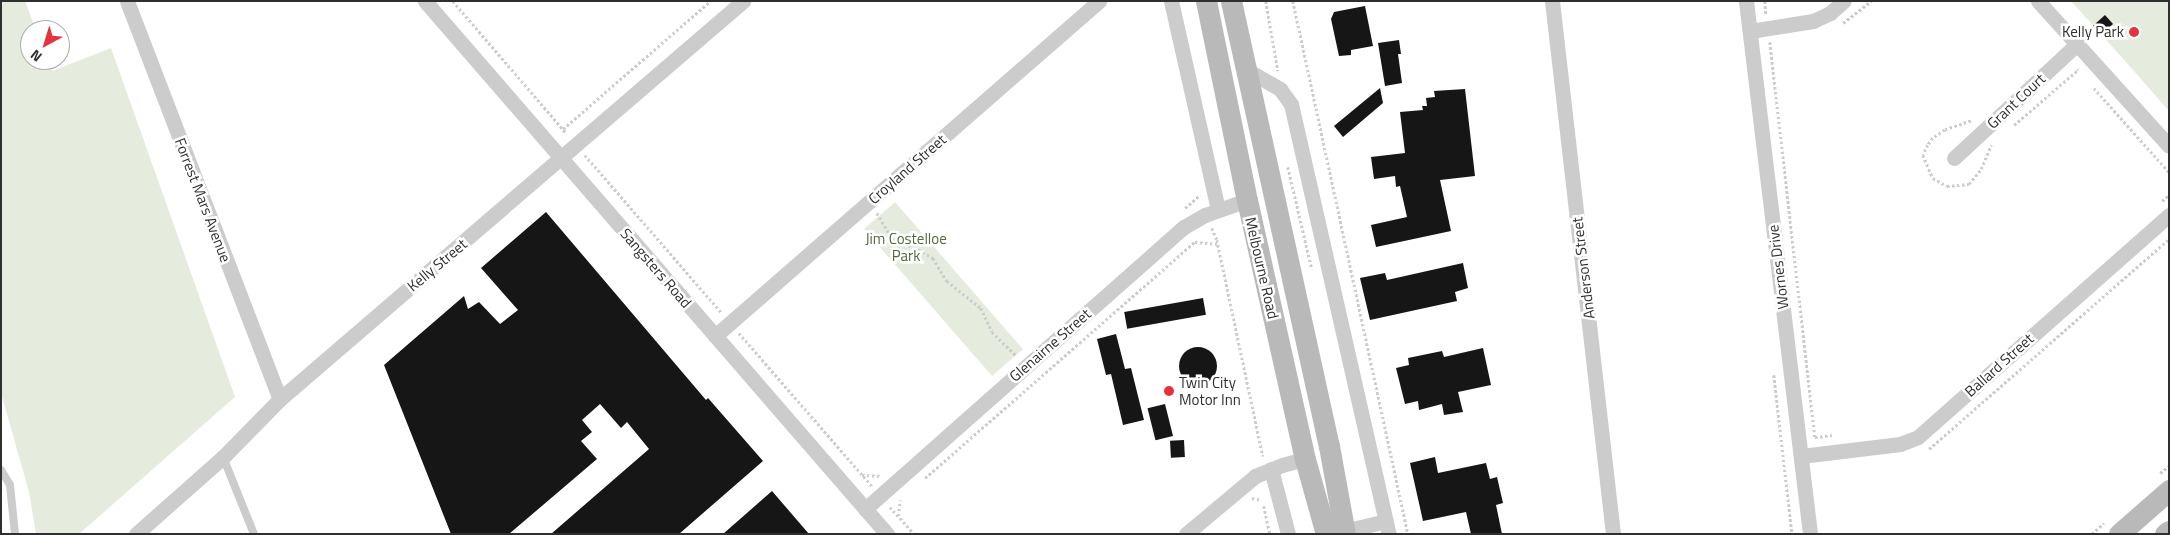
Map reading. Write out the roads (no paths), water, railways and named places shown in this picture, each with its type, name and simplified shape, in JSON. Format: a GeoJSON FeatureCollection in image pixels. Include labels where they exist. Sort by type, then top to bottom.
{"type":"FeatureCollection","features":[{"type":"Feature","properties":{"kind":"main road","name":"Melbourne Road"},"geometry":{"type":"LineString","coordinates":[[1206,1],[1247,200],[1305,459],[1338,533]]}},
{"type":"Feature","properties":{"kind":"main road","name":"Melbourne Road"},"geometry":{"type":"LineString","coordinates":[[1230,1],[1329,446],[1338,533]]}},
{"type":"Feature","properties":{"kind":"main road"},"geometry":{"type":"LineString","coordinates":[[1226,91],[1247,77]]}},
{"type":"Feature","properties":{"kind":"main road"},"geometry":{"type":"LineString","coordinates":[[1305,459],[1329,446]]}},
{"type":"Feature","properties":{"kind":"main road"},"geometry":{"type":"LineString","coordinates":[[2119,534],[2169,490]]}},
{"type":"Feature","properties":{"kind":"main road"},"geometry":{"type":"LineString","coordinates":[[2165,534],[2169,531]]}},
{"type":"Feature","properties":{"kind":"street","name":"Forrest Mars Avenue"},"geometry":{"type":"LineString","coordinates":[[127,1],[280,399]]}},
{"type":"Feature","properties":{"kind":"street","name":"Sangsters Road"},"geometry":{"type":"LineString","coordinates":[[425,1],[887,534]]}},
{"type":"Feature","properties":{"kind":"street","name":"Kelly Street"},"geometry":{"type":"LineString","coordinates":[[136,534],[223,457],[280,399],[743,1]]}},
{"type":"Feature","properties":{"kind":"street","name":"Croyland Street"},"geometry":{"type":"LineString","coordinates":[[715,336],[1099,1]]}},
{"type":"Feature","properties":{"kind":"street"},"geometry":{"type":"LineString","coordinates":[[1171,1],[1212,213]]}},
{"type":"Feature","properties":{"kind":"street","name":"Anderson Street"},"geometry":{"type":"LineString","coordinates":[[1552,1],[1613,534]]}},
{"type":"Feature","properties":{"kind":"street","name":"Wornes Drive"},"geometry":{"type":"LineString","coordinates":[[1746,1],[1809,456],[1810,534]]}},
{"type":"Feature","properties":{"kind":"street"},"geometry":{"type":"LineString","coordinates":[[1750,31],[1813,21],[1830,13],[1844,1]]}},
{"type":"Feature","properties":{"kind":"street"},"geometry":{"type":"LineString","coordinates":[[2038,1],[2169,146]]}},
{"type":"Feature","properties":{"kind":"street","name":"Grant Court"},"geometry":{"type":"LineString","coordinates":[[1954,158],[2078,44]]}},
{"type":"Feature","properties":{"kind":"street"},"geometry":{"type":"LineString","coordinates":[[1247,77],[1280,89],[1292,104],[1387,527],[1338,533]]}},
{"type":"Feature","properties":{"kind":"street","name":"Glenairne Street"},"geometry":{"type":"LineString","coordinates":[[865,509],[1184,227],[1212,213],[1247,200]]}},
{"type":"Feature","properties":{"kind":"street","name":"Ballard Street"},"geometry":{"type":"LineString","coordinates":[[1809,456],[1900,444],[1918,437],[2165,208]]}},
{"type":"Feature","properties":{"kind":"street"},"geometry":{"type":"LineString","coordinates":[[1186,534],[1237,489],[1266,471],[1305,459]]}},
{"type":"Feature","properties":{"kind":"street"},"geometry":{"type":"LineString","coordinates":[[1266,471],[1288,534]]}},
{"type":"Feature","properties":{"kind":"lane"},"geometry":{"type":"LineString","coordinates":[[223,457],[254,534]]}},
{"type":"Feature","properties":{"kind":"lane"},"geometry":{"type":"LineString","coordinates":[[1,470],[10,485],[15,534]]}},
{"type":"Feature","properties":{"kind":"place","name":"Kelly Park"},"geometry":{"type":"Point","coordinates":[2134,32]}},
{"type":"Feature","properties":{"kind":"place","name":"Twin City Motor Inn"},"geometry":{"type":"Point","coordinates":[1169,391]}},
{"type":"Feature","properties":{"kind":"park label","name":"Jim Costelloe Park"},"geometry":{"type":"Point","coordinates":[906,246]}}]}
